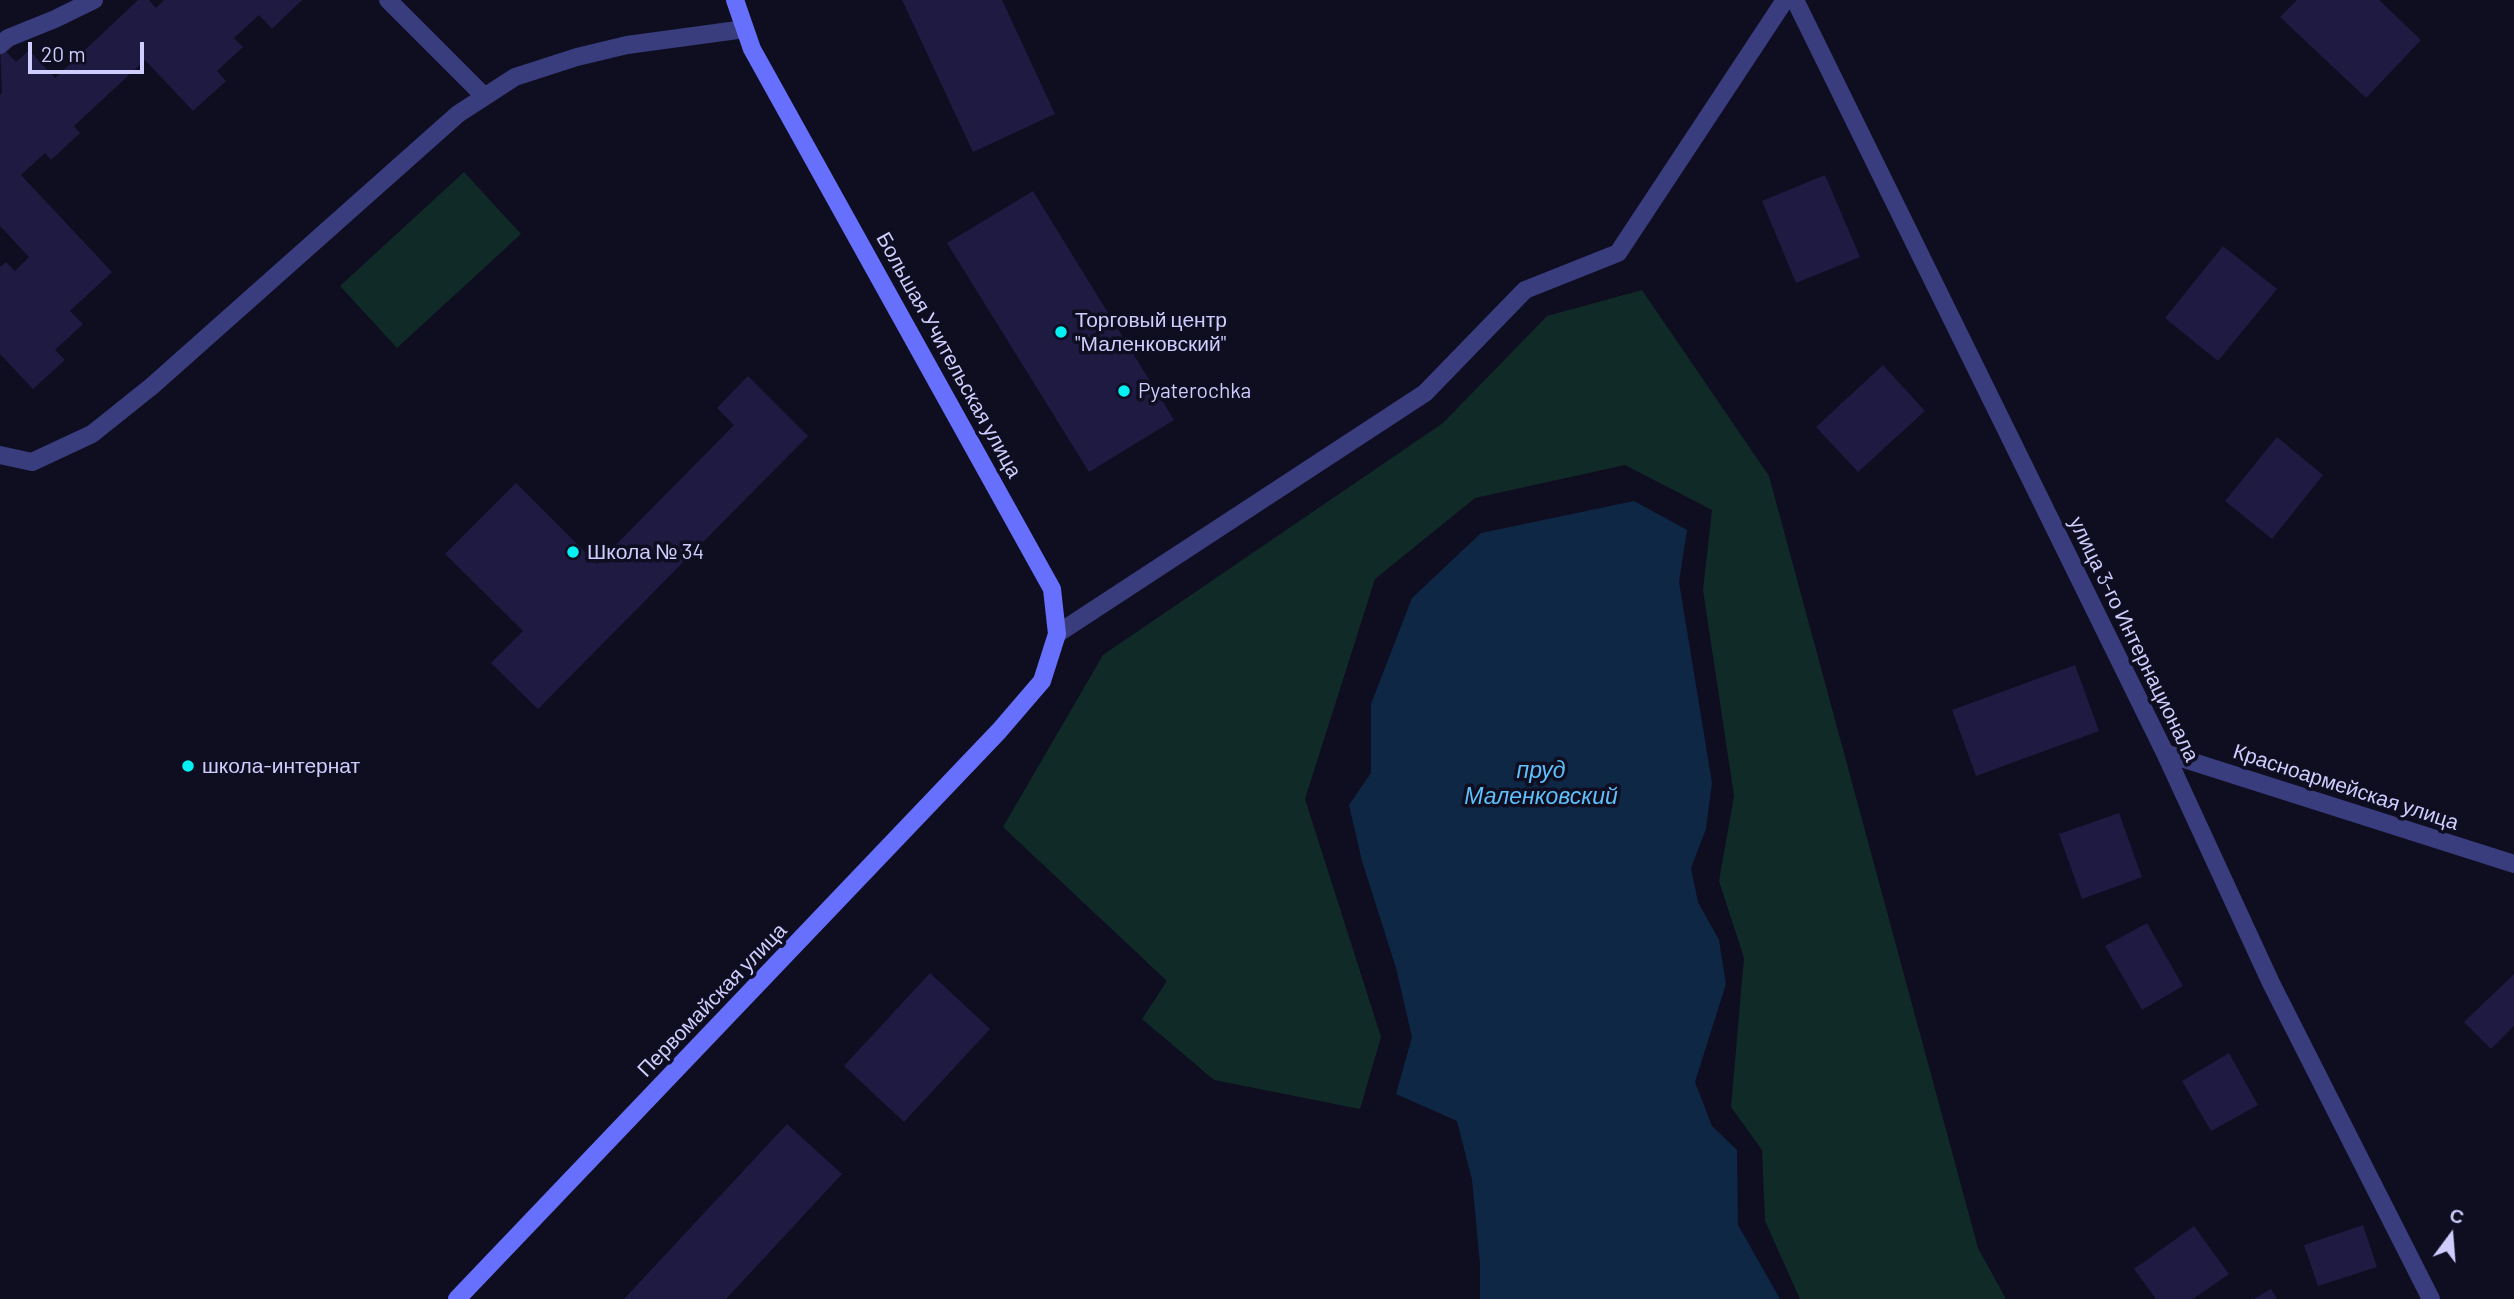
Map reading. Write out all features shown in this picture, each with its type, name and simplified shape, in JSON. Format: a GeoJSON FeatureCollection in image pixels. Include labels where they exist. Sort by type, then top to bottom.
{"type":"FeatureCollection","features":[{"type":"Feature","properties":{"kind":"main road","name":"Большая Учительская улица"},"geometry":{"type":"LineString","coordinates":[[735,0],[752,49],[1052,589],[1056,634],[1042,681],[999,731]]}},
{"type":"Feature","properties":{"kind":"main road","name":"Первомайская улица"},"geometry":{"type":"LineString","coordinates":[[457,1299],[999,731]]}},
{"type":"Feature","properties":{"kind":"street"},"geometry":{"type":"LineString","coordinates":[[0,45],[8,38],[94,0]]}},
{"type":"Feature","properties":{"kind":"street"},"geometry":{"type":"LineString","coordinates":[[388,0],[484,96]]}},
{"type":"Feature","properties":{"kind":"street"},"geometry":{"type":"LineString","coordinates":[[1056,634],[1424,393],[1525,290],[1618,253],[1785,0]]}},
{"type":"Feature","properties":{"kind":"street","name":"улица 3-го Интернационала"},"geometry":{"type":"LineString","coordinates":[[1795,0],[2165,753],[2271,983],[2431,1299]]}},
{"type":"Feature","properties":{"kind":"street"},"geometry":{"type":"LineString","coordinates":[[0,455],[32,462],[92,434],[122,411],[458,114],[515,76],[627,45],[745,30]]}},
{"type":"Feature","properties":{"kind":"street","name":"Красноармейская улица"},"geometry":{"type":"LineString","coordinates":[[2165,753],[2514,864]]}},
{"type":"Feature","properties":{"kind":"green space"},"geometry":{"type":"Polygon","coordinates":[[[464,172],[521,234],[397,348],[340,286],[464,172]]]}},
{"type":"Feature","properties":{"kind":"green space"},"geometry":{"type":"Polygon","coordinates":[[[1642,290],[1769,476],[1978,1248],[2006,1299],[1800,1299],[1765,1221],[1762,1150],[1731,1107],[1744,958],[1719,881],[1734,796],[1703,590],[1712,510],[1625,465],[1475,498],[1375,579],[1305,799],[1381,1037],[1360,1109],[1214,1080],[1142,1019],[1167,981],[1003,827],[1103,655],[1443,423],[1547,316],[1642,290]]]}},
{"type":"Feature","properties":{"kind":"water","name":"пруд Маленковский"},"geometry":{"type":"Polygon","coordinates":[[[1634,501],[1687,530],[1679,582],[1712,783],[1706,829],[1691,868],[1698,902],[1719,940],[1726,984],[1695,1082],[1712,1126],[1737,1150],[1738,1225],[1780,1299],[1480,1299],[1480,1264],[1472,1180],[1457,1121],[1396,1094],[1412,1037],[1396,968],[1362,861],[1349,805],[1371,773],[1371,704],[1412,598],[1481,533],[1634,501]]]}},
{"type":"Feature","properties":{"kind":"building"},"geometry":{"type":"Polygon","coordinates":[[[138,0],[149,0],[156,8],[164,0],[302,0],[272,29],[259,15],[234,38],[243,47],[217,71],[226,81],[193,111],[145,60],[74,126],[80,133],[51,160],[45,153],[21,175],[112,272],[70,311],[83,324],[55,350],[65,360],[33,389],[0,354],[0,267],[6,262],[15,271],[29,257],[0,226],[0,45],[16,62],[29,50],[55,78],[138,0]]]}},
{"type":"Feature","properties":{"kind":"building"},"geometry":{"type":"Polygon","coordinates":[[[902,0],[1002,0],[1055,114],[973,152],[902,0]]]}},
{"type":"Feature","properties":{"kind":"building"},"geometry":{"type":"Polygon","coordinates":[[[2297,0],[2379,0],[2421,40],[2366,98],[2280,17],[2297,0]]]}},
{"type":"Feature","properties":{"kind":"building"},"geometry":{"type":"Polygon","coordinates":[[[1825,175],[1860,257],[1796,283],[1762,201],[1825,175]]]}},
{"type":"Feature","properties":{"kind":"building","name":"Торговый центр \"Маленковский\""},"geometry":{"type":"Polygon","coordinates":[[[1033,191],[1174,420],[1089,472],[947,243],[1033,191]]]}},
{"type":"Feature","properties":{"kind":"building"},"geometry":{"type":"Polygon","coordinates":[[[2223,246],[2277,289],[2218,361],[2165,318],[2223,246]]]}},
{"type":"Feature","properties":{"kind":"building"},"geometry":{"type":"Polygon","coordinates":[[[1883,365],[1925,411],[1858,472],[1816,427],[1883,365]]]}},
{"type":"Feature","properties":{"kind":"building"},"geometry":{"type":"Polygon","coordinates":[[[748,376],[808,436],[538,709],[491,663],[523,631],[445,554],[516,483],[597,564],[734,425],[717,408],[748,376]]]}},
{"type":"Feature","properties":{"kind":"building"},"geometry":{"type":"Polygon","coordinates":[[[2277,437],[2323,475],[2272,539],[2225,501],[2277,437]]]}},
{"type":"Feature","properties":{"kind":"building"},"geometry":{"type":"Polygon","coordinates":[[[2075,665],[2099,731],[1976,776],[1952,710],[2075,665]]]}},
{"type":"Feature","properties":{"kind":"building"},"geometry":{"type":"Polygon","coordinates":[[[2119,813],[2142,877],[2082,899],[2059,834],[2119,813]]]}},
{"type":"Feature","properties":{"kind":"building"},"geometry":{"type":"Polygon","coordinates":[[[2147,923],[2183,986],[2142,1010],[2105,946],[2147,923]]]}},
{"type":"Feature","properties":{"kind":"building"},"geometry":{"type":"Polygon","coordinates":[[[930,973],[990,1029],[904,1122],[844,1066],[930,973]]]}},
{"type":"Feature","properties":{"kind":"building"},"geometry":{"type":"Polygon","coordinates":[[[2514,974],[2514,1026],[2491,1049],[2464,1022],[2514,974]]]}},
{"type":"Feature","properties":{"kind":"building"},"geometry":{"type":"Polygon","coordinates":[[[2229,1053],[2258,1105],[2211,1131],[2182,1081],[2229,1053]]]}},
{"type":"Feature","properties":{"kind":"building"},"geometry":{"type":"Polygon","coordinates":[[[787,1124],[842,1174],[726,1299],[624,1299],[787,1124]]]}},
{"type":"Feature","properties":{"kind":"building"},"geometry":{"type":"Polygon","coordinates":[[[2363,1225],[2377,1267],[2318,1286],[2304,1245],[2363,1225]]]}},
{"type":"Feature","properties":{"kind":"building"},"geometry":{"type":"Polygon","coordinates":[[[2194,1226],[2229,1274],[2193,1299],[2156,1299],[2134,1269],[2194,1226]]]}},
{"type":"Feature","properties":{"kind":"building"},"geometry":{"type":"Polygon","coordinates":[[[2271,1289],[2277,1299],[2254,1299],[2271,1289]]]}},
{"type":"Feature","properties":{"kind":"place","name":"Торговый центр \"Маленковский\""},"geometry":{"type":"Point","coordinates":[1061,332]}},
{"type":"Feature","properties":{"kind":"place","name":"Pyaterochka"},"geometry":{"type":"Point","coordinates":[1124,391]}},
{"type":"Feature","properties":{"kind":"place","name":"Школа № 34"},"geometry":{"type":"Point","coordinates":[573,552]}},
{"type":"Feature","properties":{"kind":"place","name":"школа-интернат"},"geometry":{"type":"Point","coordinates":[188,766]}}]}
